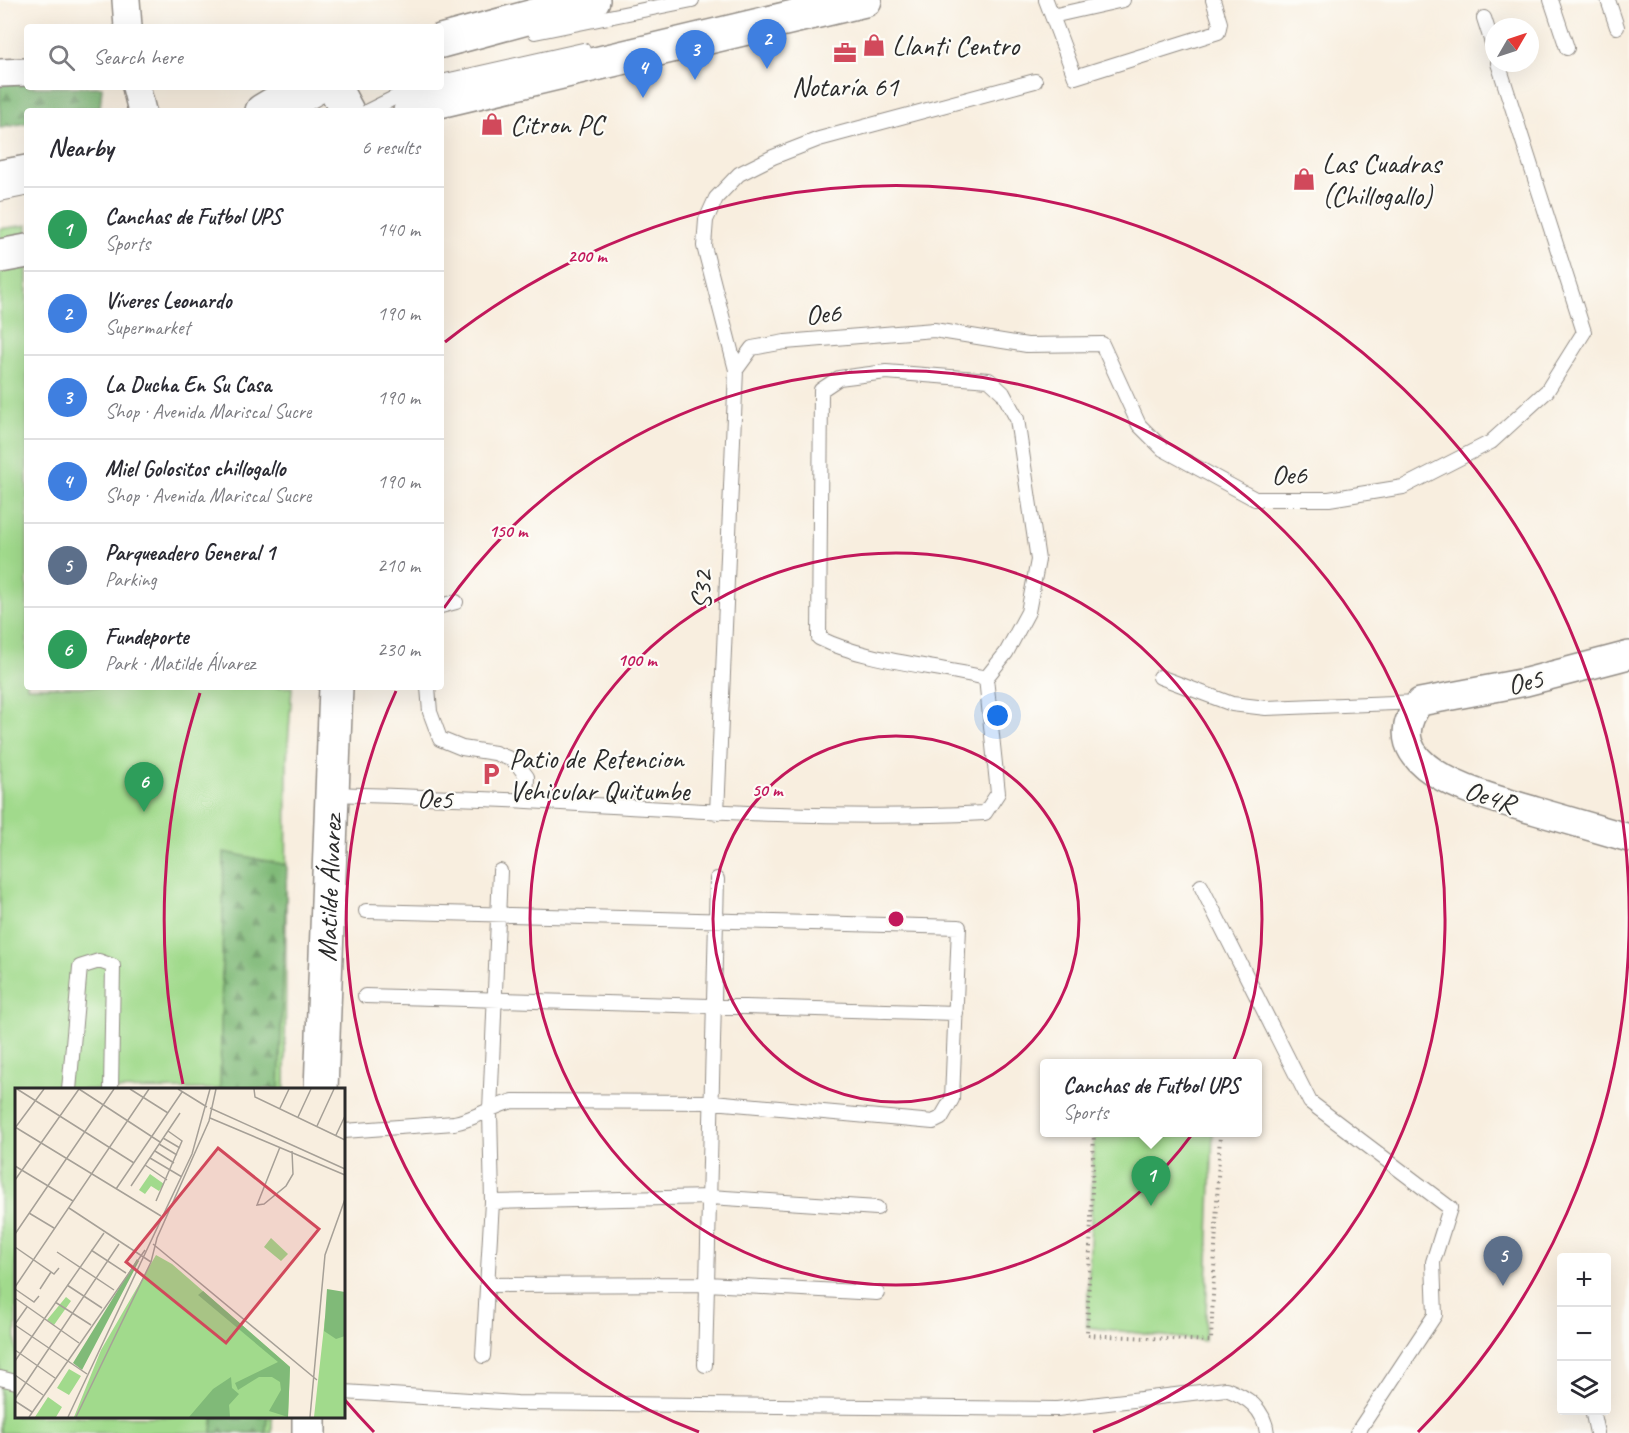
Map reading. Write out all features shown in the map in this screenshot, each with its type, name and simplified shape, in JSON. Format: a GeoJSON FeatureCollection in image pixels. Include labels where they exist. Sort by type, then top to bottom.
{"type":"FeatureCollection","features":[{"type":"Feature","properties":{"kind":"main road"},"geometry":{"type":"LineString","coordinates":[[446,47],[593,0]]}},
{"type":"Feature","properties":{"kind":"main road"},"geometry":{"type":"LineString","coordinates":[[417,108],[865,0]]}},
{"type":"Feature","properties":{"kind":"main road"},"geometry":{"type":"LineString","coordinates":[[267,108],[297,90]]}},
{"type":"Feature","properties":{"kind":"main road"},"geometry":{"type":"LineString","coordinates":[[336,90],[346,108]]}},
{"type":"Feature","properties":{"kind":"main road"},"geometry":{"type":"LineString","coordinates":[[0,177],[24,173]]}},
{"type":"Feature","properties":{"kind":"main road"},"geometry":{"type":"LineString","coordinates":[[0,256],[24,252]]}},
{"type":"Feature","properties":{"kind":"main road","name":"Matilde Álvarez"},"geometry":{"type":"LineString","coordinates":[[321,1088],[336,690]]}},
{"type":"Feature","properties":{"kind":"street"},"geometry":{"type":"LineString","coordinates":[[126,0],[128,24]]}},
{"type":"Feature","properties":{"kind":"street"},"geometry":{"type":"LineString","coordinates":[[0,73],[24,72]]}},
{"type":"Feature","properties":{"kind":"street"},"geometry":{"type":"LineString","coordinates":[[137,90],[141,108]]}},
{"type":"Feature","properties":{"kind":"street","name":"Oe5"},"geometry":{"type":"LineString","coordinates":[[1420,702],[1526,682],[1629,655]]}},
{"type":"Feature","properties":{"kind":"street","name":"Oe4R"},"geometry":{"type":"LineString","coordinates":[[1420,702],[1409,717],[1408,734],[1415,751],[1431,772],[1462,789],[1629,837]]}},
{"type":"Feature","properties":{"kind":"lane"},"geometry":{"type":"LineString","coordinates":[[446,47],[505,38],[649,4],[692,0]]}},
{"type":"Feature","properties":{"kind":"lane"},"geometry":{"type":"LineString","coordinates":[[716,21],[808,0]]}},
{"type":"Feature","properties":{"kind":"lane"},"geometry":{"type":"LineString","coordinates":[[1046,0],[1075,77],[1218,32],[1220,23],[1213,0]]}},
{"type":"Feature","properties":{"kind":"lane"},"geometry":{"type":"LineString","coordinates":[[1052,16],[1123,0]]}},
{"type":"Feature","properties":{"kind":"lane"},"geometry":{"type":"LineString","coordinates":[[1551,0],[1567,48]]}},
{"type":"Feature","properties":{"kind":"lane"},"geometry":{"type":"LineString","coordinates":[[1608,0],[1617,27]]}},
{"type":"Feature","properties":{"kind":"lane"},"geometry":{"type":"LineString","coordinates":[[444,81],[601,46]]}},
{"type":"Feature","properties":{"kind":"lane","name":"Oe6"},"geometry":{"type":"LineString","coordinates":[[736,370],[752,348],[785,342],[934,330],[1027,345],[1102,344],[1139,425],[1163,449],[1255,500],[1329,499],[1403,487],[1491,442],[1547,391],[1584,332],[1501,72]]}},
{"type":"Feature","properties":{"kind":"lane","name":"S32"},"geometry":{"type":"LineString","coordinates":[[717,813],[736,370],[704,246],[706,220],[716,198],[739,174],[773,157],[819,139],[1035,81]]}},
{"type":"Feature","properties":{"kind":"lane"},"geometry":{"type":"LineString","coordinates":[[298,108],[330,90]]}},
{"type":"Feature","properties":{"kind":"lane"},"geometry":{"type":"LineString","coordinates":[[374,108],[410,90]]}},
{"type":"Feature","properties":{"kind":"lane"},"geometry":{"type":"LineString","coordinates":[[0,194],[24,189]]}},
{"type":"Feature","properties":{"kind":"lane"},"geometry":{"type":"LineString","coordinates":[[886,372],[988,380],[1003,393],[1017,419],[1038,560],[1028,612],[1006,653],[986,678],[846,651],[819,638],[821,390],[839,378],[886,372]]}},
{"type":"Feature","properties":{"kind":"lane"},"geometry":{"type":"LineString","coordinates":[[444,605],[456,602]]}},
{"type":"Feature","properties":{"kind":"lane"},"geometry":{"type":"LineString","coordinates":[[1160,677],[1232,704],[1266,708],[1420,702]]}},
{"type":"Feature","properties":{"kind":"lane","name":"Oe5"},"geometry":{"type":"LineString","coordinates":[[333,794],[526,801],[717,813],[930,816],[985,813],[998,793],[986,678]]}},
{"type":"Feature","properties":{"kind":"lane"},"geometry":{"type":"LineString","coordinates":[[428,690],[430,712],[440,739],[462,748],[495,753],[515,761],[527,777],[526,801]]}},
{"type":"Feature","properties":{"kind":"lane"},"geometry":{"type":"LineString","coordinates":[[483,1356],[492,1202],[490,1111],[500,871]]}},
{"type":"Feature","properties":{"kind":"lane"},"geometry":{"type":"LineString","coordinates":[[705,1365],[717,879]]}},
{"type":"Feature","properties":{"kind":"lane"},"geometry":{"type":"LineString","coordinates":[[1201,886],[1310,1102],[1450,1208],[1433,1262],[1435,1315],[1357,1433]]}},
{"type":"Feature","properties":{"kind":"lane"},"geometry":{"type":"LineString","coordinates":[[345,1131],[472,1120],[513,1101],[712,1102],[933,1122],[946,1111],[952,1099],[959,927],[366,911]]}},
{"type":"Feature","properties":{"kind":"lane"},"geometry":{"type":"LineString","coordinates":[[69,1088],[80,968],[99,961],[113,966],[111,1088]]}},
{"type":"Feature","properties":{"kind":"lane"},"geometry":{"type":"LineString","coordinates":[[365,996],[956,1013]]}},
{"type":"Feature","properties":{"kind":"lane"},"geometry":{"type":"LineString","coordinates":[[492,1202],[710,1197],[877,1208]]}},
{"type":"Feature","properties":{"kind":"lane"},"geometry":{"type":"LineString","coordinates":[[487,1285],[707,1284],[877,1293]]}},
{"type":"Feature","properties":{"kind":"lane"},"geometry":{"type":"LineString","coordinates":[[0,1378],[15,1382]]}},
{"type":"Feature","properties":{"kind":"lane"},"geometry":{"type":"LineString","coordinates":[[345,1392],[528,1403],[1057,1409],[1226,1389],[1247,1397],[1266,1423],[1267,1433]]}},
{"type":"Feature","properties":{"kind":"lane"},"geometry":{"type":"LineString","coordinates":[[1593,1415],[1597,1433]]}},
{"type":"Feature","properties":{"kind":"path"},"geometry":{"type":"LineString","coordinates":[[1094,1137],[1087,1335],[1211,1341],[1220,1137]]}},
{"type":"Feature","properties":{"kind":"green space"},"geometry":{"type":"Polygon","coordinates":[[[24,81],[24,90],[102,90],[100,108],[24,108],[24,124],[0,128],[0,85],[24,81]]]}},
{"type":"Feature","properties":{"kind":"green space"},"geometry":{"type":"Polygon","coordinates":[[[24,225],[24,690],[292,690],[287,760],[285,1088],[15,1088],[15,1418],[272,1418],[272,1433],[0,1433],[0,229],[24,225]]]}},
{"type":"Feature","properties":{"kind":"green space"},"geometry":{"type":"Polygon","coordinates":[[[224,852],[287,865],[279,1088],[220,1088],[224,852]]]}},
{"type":"Feature","properties":{"kind":"green space"},"geometry":{"type":"Polygon","coordinates":[[[1094,1137],[1213,1137],[1205,1341],[1087,1327],[1094,1137]]]}},
{"type":"Feature","properties":{"kind":"green space"},"geometry":{"type":"Polygon","coordinates":[[[213,1418],[267,1418],[266,1433],[212,1433],[213,1418]]]}},
{"type":"Feature","properties":{"kind":"place","name":"Llanti Centro"},"geometry":{"type":"Point","coordinates":[874,45]}},
{"type":"Feature","properties":{"kind":"place","name":"Notaría 61"},"geometry":{"type":"Point","coordinates":[845,53]}},
{"type":"Feature","properties":{"kind":"place","name":"Víveres Leonardo"},"geometry":{"type":"Point","coordinates":[767,69]}},
{"type":"Feature","properties":{"kind":"place","name":"La Ducha En Su Casa"},"geometry":{"type":"Point","coordinates":[695,80]}},
{"type":"Feature","properties":{"kind":"place","name":"Miel Golositos chillogallo"},"geometry":{"type":"Point","coordinates":[643,98]}},
{"type":"Feature","properties":{"kind":"place","name":"Citron PC"},"geometry":{"type":"Point","coordinates":[492,124]}},
{"type":"Feature","properties":{"kind":"place","name":"Las Cuadras (Chillogallo)"},"geometry":{"type":"Point","coordinates":[1304,179]}},
{"type":"Feature","properties":{"kind":"place","name":"Patio de Retencion Vehicular Quitumbe"},"geometry":{"type":"Point","coordinates":[491,774]}},
{"type":"Feature","properties":{"kind":"place","name":"Fundeporte"},"geometry":{"type":"Point","coordinates":[144,812]}},
{"type":"Feature","properties":{"kind":"place","name":"Canchas de Futbol UPS"},"geometry":{"type":"Point","coordinates":[1151,1206]}},
{"type":"Feature","properties":{"kind":"place","name":"Parqueadero General 1"},"geometry":{"type":"Point","coordinates":[1503,1286]}}]}
